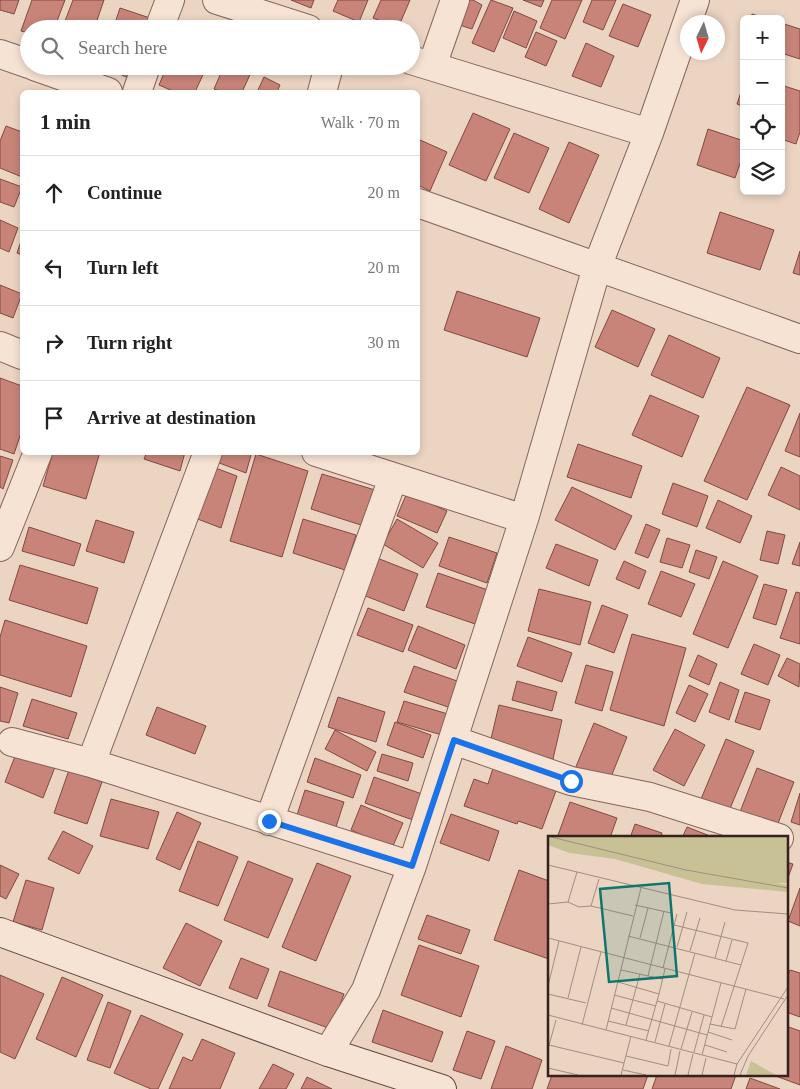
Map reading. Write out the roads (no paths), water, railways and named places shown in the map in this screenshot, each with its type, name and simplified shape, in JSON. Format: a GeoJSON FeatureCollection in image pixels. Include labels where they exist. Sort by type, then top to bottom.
{"type":"FeatureCollection","features":[{"type":"Feature","properties":{"kind":"street"},"geometry":{"type":"LineString","coordinates":[[163,20],[170,0]]}},
{"type":"Feature","properties":{"kind":"street"},"geometry":{"type":"LineString","coordinates":[[217,0],[280,20]]}},
{"type":"Feature","properties":{"kind":"street"},"geometry":{"type":"LineString","coordinates":[[455,0],[422,63],[649,133]]}},
{"type":"Feature","properties":{"kind":"street"},"geometry":{"type":"LineString","coordinates":[[328,1052],[366,990],[412,866],[524,519],[597,267],[649,133],[695,0]]}},
{"type":"Feature","properties":{"kind":"street"},"geometry":{"type":"LineString","coordinates":[[0,54],[20,61]]}},
{"type":"Feature","properties":{"kind":"street"},"geometry":{"type":"LineString","coordinates":[[60,75],[102,90]]}},
{"type":"Feature","properties":{"kind":"street"},"geometry":{"type":"LineString","coordinates":[[138,90],[143,75]]}},
{"type":"Feature","properties":{"kind":"street"},"geometry":{"type":"LineString","coordinates":[[323,90],[327,75]]}},
{"type":"Feature","properties":{"kind":"street"},"geometry":{"type":"LineString","coordinates":[[420,204],[800,339]]}},
{"type":"Feature","properties":{"kind":"street"},"geometry":{"type":"LineString","coordinates":[[0,346],[20,354]]}},
{"type":"Feature","properties":{"kind":"street"},"geometry":{"type":"LineString","coordinates":[[0,547],[37,455]]}},
{"type":"Feature","properties":{"kind":"street"},"geometry":{"type":"LineString","coordinates":[[90,763],[207,455]]}},
{"type":"Feature","properties":{"kind":"street"},"geometry":{"type":"LineString","coordinates":[[325,455],[524,519]]}},
{"type":"Feature","properties":{"kind":"street"},"geometry":{"type":"LineString","coordinates":[[269,821],[394,478]]}},
{"type":"Feature","properties":{"kind":"street"},"geometry":{"type":"LineString","coordinates":[[454,740],[571,781],[650,797],[773,836]]}},
{"type":"Feature","properties":{"kind":"street"},"geometry":{"type":"LineString","coordinates":[[12,742],[90,763],[412,866]]}},
{"type":"Feature","properties":{"kind":"street"},"geometry":{"type":"LineString","coordinates":[[0,932],[328,1052],[442,1089]]}}]}
